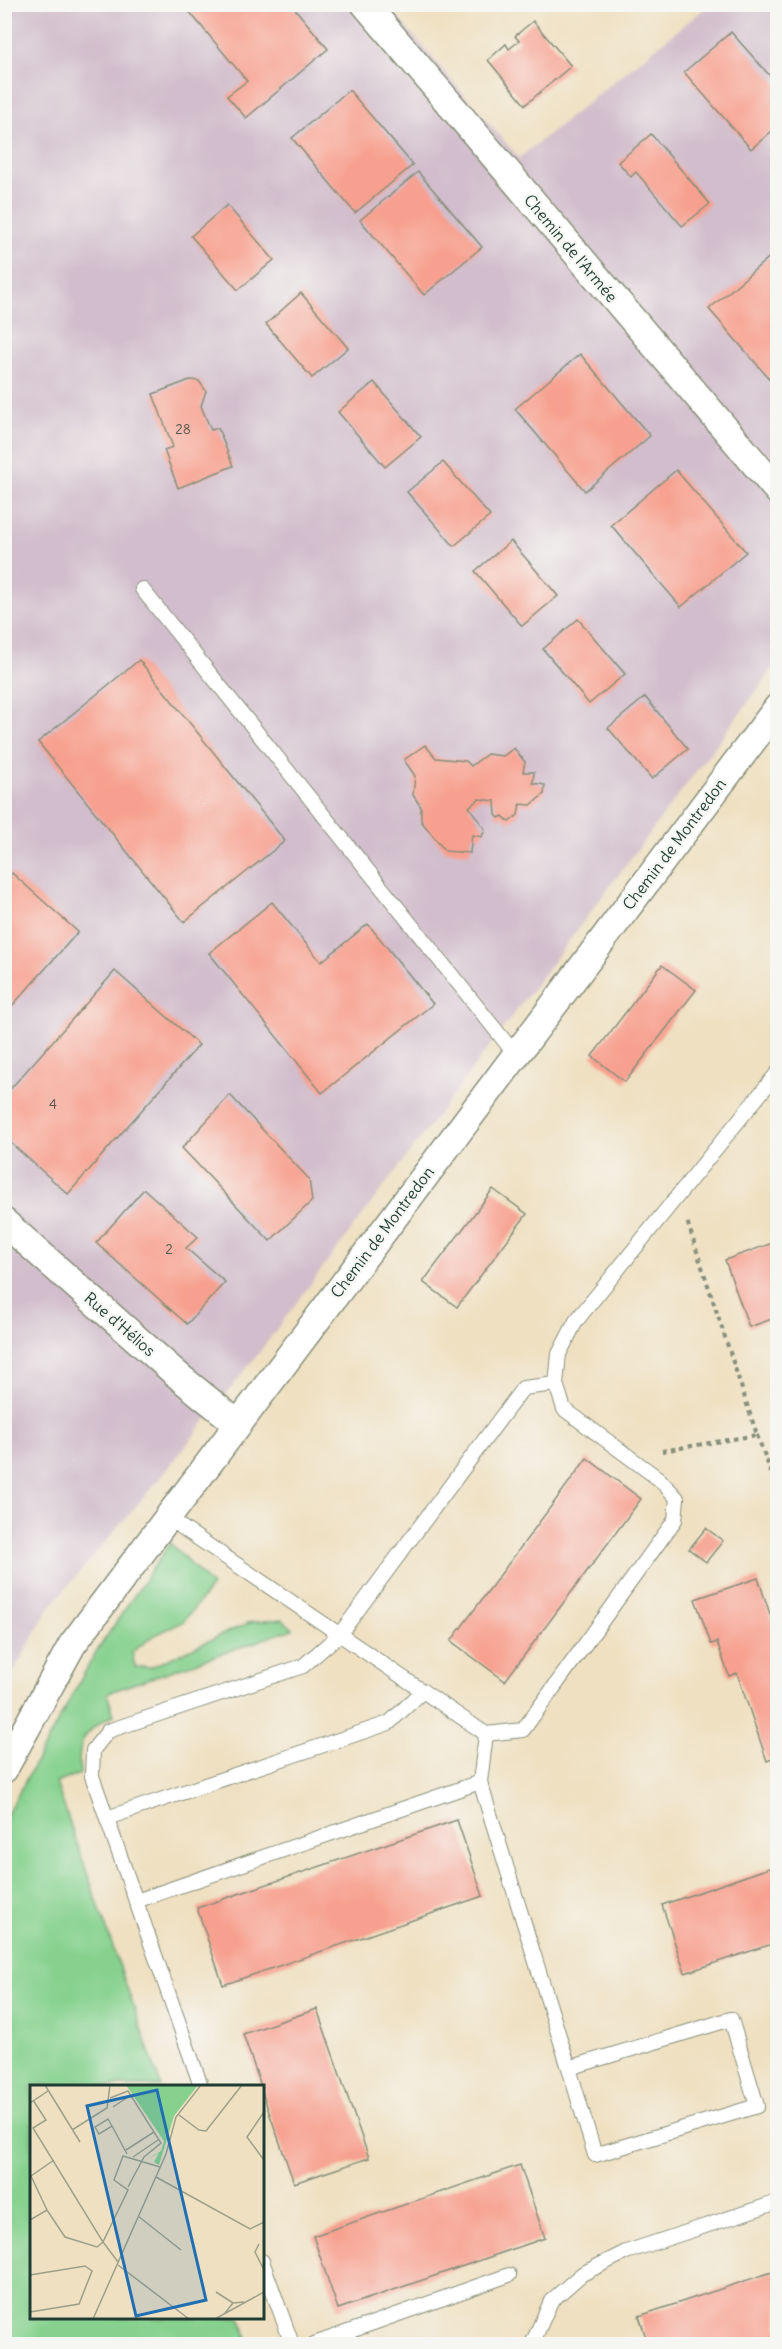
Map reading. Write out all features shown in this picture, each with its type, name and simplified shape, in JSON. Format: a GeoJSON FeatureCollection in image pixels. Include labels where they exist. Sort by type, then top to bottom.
{"type":"FeatureCollection","features":[{"type":"Feature","properties":{"kind":"street","name":"Chemin de l'Armée"},"geometry":{"type":"LineString","coordinates":[[365,4],[777,491]]}},
{"type":"Feature","properties":{"kind":"street","name":"Chemin de Montredon"},"geometry":{"type":"LineString","coordinates":[[4,1769],[72,1645],[777,706]]}},
{"type":"Feature","properties":{"kind":"street","name":"Rue d'Hélios"},"geometry":{"type":"LineString","coordinates":[[4,1222],[182,1379],[238,1424]]}},
{"type":"Feature","properties":{"kind":"lane"},"geometry":{"type":"LineString","coordinates":[[142,589],[515,1054]]}},
{"type":"Feature","properties":{"kind":"lane"},"geometry":{"type":"LineString","coordinates":[[168,1518],[486,1734],[523,1730],[675,1520],[677,1498],[659,1479],[564,1409],[556,1384],[559,1354],[576,1322],[777,1072]]}},
{"type":"Feature","properties":{"kind":"lane"},"geometry":{"type":"LineString","coordinates":[[201,2085],[92,1776],[93,1750],[108,1731],[303,1666],[340,1634],[523,1388],[556,1384]]}},
{"type":"Feature","properties":{"kind":"lane"},"geometry":{"type":"LineString","coordinates":[[107,1818],[389,1723],[423,1690]]}},
{"type":"Feature","properties":{"kind":"lane"},"geometry":{"type":"LineString","coordinates":[[486,1734],[480,1782],[595,2155],[757,2106],[731,2019],[569,2068]]}},
{"type":"Feature","properties":{"kind":"lane"},"geometry":{"type":"LineString","coordinates":[[136,1901],[480,1782]]}},
{"type":"Feature","properties":{"kind":"lane"},"geometry":{"type":"LineString","coordinates":[[532,2344],[551,2301],[582,2274],[626,2252],[777,2202]]}},
{"type":"Feature","properties":{"kind":"lane"},"geometry":{"type":"LineString","coordinates":[[264,2266],[292,2344]]}},
{"type":"Feature","properties":{"kind":"lane"},"geometry":{"type":"LineString","coordinates":[[314,2344],[509,2275]]}},
{"type":"Feature","properties":{"kind":"path"},"geometry":{"type":"LineString","coordinates":[[678,1193],[777,1491]]}},
{"type":"Feature","properties":{"kind":"path"},"geometry":{"type":"LineString","coordinates":[[628,1457],[757,1436]]}},
{"type":"Feature","properties":{"kind":"shaded area"},"geometry":{"type":"Polygon","coordinates":[[[5,5],[387,5],[519,158],[709,5],[777,5],[777,664],[258,1354],[165,1472],[49,1608],[5,1688],[5,5]]]}},
{"type":"Feature","properties":{"kind":"green space"},"geometry":{"type":"Polygon","coordinates":[[[170,1543],[212,1586],[183,1622],[153,1636],[132,1652],[135,1667],[151,1667],[248,1623],[282,1619],[293,1629],[107,1693],[114,1715],[95,1726],[84,1738],[79,1753],[80,1774],[56,1783],[161,2085],[30,2085],[30,2319],[240,2319],[249,2344],[5,2344],[5,1818],[96,1652],[170,1543]]]}},
{"type":"Feature","properties":{"kind":"building"},"geometry":{"type":"Polygon","coordinates":[[[183,4],[291,4],[328,49],[246,118],[227,96],[247,81],[183,4]]]}},
{"type":"Feature","properties":{"kind":"building"},"geometry":{"type":"Polygon","coordinates":[[[533,21],[571,66],[525,105],[488,60],[506,44],[509,49],[519,41],[515,36],[533,21]]]}},
{"type":"Feature","properties":{"kind":"building"},"geometry":{"type":"Polygon","coordinates":[[[731,32],[778,85],[778,126],[751,149],[684,72],[731,32]]]}},
{"type":"Feature","properties":{"kind":"building"},"geometry":{"type":"Polygon","coordinates":[[[349,90],[413,165],[355,213],[292,138],[349,90]]]}},
{"type":"Feature","properties":{"kind":"building"},"geometry":{"type":"Polygon","coordinates":[[[651,134],[710,204],[682,226],[636,172],[631,177],[618,162],[651,134]]]}},
{"type":"Feature","properties":{"kind":"building"},"geometry":{"type":"Polygon","coordinates":[[[418,172],[482,247],[424,295],[360,220],[418,172]]]}},
{"type":"Feature","properties":{"kind":"building"},"geometry":{"type":"Polygon","coordinates":[[[227,205],[274,260],[238,290],[191,236],[227,205]]]}},
{"type":"Feature","properties":{"kind":"building"},"geometry":{"type":"Polygon","coordinates":[[[773,254],[778,259],[778,389],[709,309],[773,254]]]}},
{"type":"Feature","properties":{"kind":"building"},"geometry":{"type":"Polygon","coordinates":[[[301,293],[348,348],[312,378],[266,324],[301,293]]]}},
{"type":"Feature","properties":{"kind":"building"},"geometry":{"type":"Polygon","coordinates":[[[580,354],[650,436],[585,491],[515,409],[580,354]]]}},
{"type":"Feature","properties":{"kind":"building"},"geometry":{"type":"Polygon","coordinates":[[[190,380],[199,381],[206,391],[201,406],[211,430],[218,428],[233,466],[178,488],[164,450],[173,447],[153,394],[190,380]]]}},
{"type":"Feature","properties":{"kind":"building"},"geometry":{"type":"Polygon","coordinates":[[[374,382],[421,437],[385,467],[338,412],[374,382]]]}},
{"type":"Feature","properties":{"kind":"building"},"geometry":{"type":"Polygon","coordinates":[[[443,462],[490,516],[454,546],[407,492],[443,462]]]}},
{"type":"Feature","properties":{"kind":"building"},"geometry":{"type":"Polygon","coordinates":[[[676,470],[746,552],[681,607],[611,525],[676,470]]]}},
{"type":"Feature","properties":{"kind":"building"},"geometry":{"type":"Polygon","coordinates":[[[511,541],[558,596],[522,626],[475,571],[511,541]]]}},
{"type":"Feature","properties":{"kind":"building"},"geometry":{"type":"Polygon","coordinates":[[[578,619],[625,674],[589,704],[543,649],[578,619]]]}},
{"type":"Feature","properties":{"kind":"building"},"geometry":{"type":"Polygon","coordinates":[[[139,660],[285,841],[184,922],[38,742],[139,660]]]}},
{"type":"Feature","properties":{"kind":"building"},"geometry":{"type":"Polygon","coordinates":[[[645,697],[688,749],[652,779],[608,728],[645,697]]]}},
{"type":"Feature","properties":{"kind":"building"},"geometry":{"type":"Polygon","coordinates":[[[425,745],[436,758],[466,761],[471,766],[487,754],[503,756],[514,748],[525,762],[523,772],[534,772],[533,783],[545,785],[544,794],[531,805],[520,804],[518,815],[509,822],[503,816],[499,818],[496,815],[495,801],[479,799],[469,807],[485,829],[482,837],[472,835],[470,853],[445,851],[421,821],[421,807],[413,795],[415,776],[404,760],[425,745]]]}},
{"type":"Feature","properties":{"kind":"building"},"geometry":{"type":"Polygon","coordinates":[[[12,873],[78,932],[4,1015],[4,882],[12,873]]]}},
{"type":"Feature","properties":{"kind":"building"},"geometry":{"type":"Polygon","coordinates":[[[272,902],[321,962],[368,924],[433,1004],[322,1093],[209,953],[272,902]]]}},
{"type":"Feature","properties":{"kind":"building"},"geometry":{"type":"Polygon","coordinates":[[[662,965],[696,990],[625,1082],[592,1056],[662,965]]]}},
{"type":"Feature","properties":{"kind":"building"},"geometry":{"type":"Polygon","coordinates":[[[115,971],[199,1045],[68,1194],[4,1137],[4,1096],[115,971]]]}},
{"type":"Feature","properties":{"kind":"building"},"geometry":{"type":"Polygon","coordinates":[[[230,1095],[309,1179],[312,1201],[270,1241],[182,1148],[230,1095]]]}},
{"type":"Feature","properties":{"kind":"building"},"geometry":{"type":"Polygon","coordinates":[[[144,1189],[198,1237],[186,1248],[225,1282],[187,1324],[96,1243],[144,1189]]]}},
{"type":"Feature","properties":{"kind":"building"},"geometry":{"type":"Polygon","coordinates":[[[493,1189],[527,1214],[457,1307],[423,1282],[493,1189]]]}},
{"type":"Feature","properties":{"kind":"building"},"geometry":{"type":"Polygon","coordinates":[[[778,1241],[778,1317],[749,1327],[725,1260],[778,1241]]]}},
{"type":"Feature","properties":{"kind":"building"},"geometry":{"type":"Polygon","coordinates":[[[587,1458],[641,1499],[505,1681],[451,1641],[587,1458]]]}},
{"type":"Feature","properties":{"kind":"building"},"geometry":{"type":"Polygon","coordinates":[[[706,1528],[723,1541],[706,1562],[689,1549],[706,1528]]]}},
{"type":"Feature","properties":{"kind":"building"},"geometry":{"type":"Polygon","coordinates":[[[758,1578],[773,1623],[778,1622],[777,1774],[772,1759],[767,1761],[737,1673],[729,1676],[717,1642],[711,1644],[695,1599],[758,1578]]]}},
{"type":"Feature","properties":{"kind":"building"},"geometry":{"type":"Polygon","coordinates":[[[457,1820],[483,1896],[223,1985],[197,1908],[457,1820]]]}},
{"type":"Feature","properties":{"kind":"building"},"geometry":{"type":"Polygon","coordinates":[[[778,1865],[778,1942],[685,1973],[662,1905],[778,1865]]]}},
{"type":"Feature","properties":{"kind":"building"},"geometry":{"type":"Polygon","coordinates":[[[317,2009],[369,2158],[294,2183],[264,2098],[264,2085],[261,2085],[243,2034],[317,2009]]]}},
{"type":"Feature","properties":{"kind":"building"},"geometry":{"type":"Polygon","coordinates":[[[520,2165],[545,2238],[338,2309],[313,2236],[520,2165]]]}},
{"type":"Feature","properties":{"kind":"building"},"geometry":{"type":"Polygon","coordinates":[[[778,2270],[778,2344],[648,2344],[639,2316],[778,2270]]]}}]}
